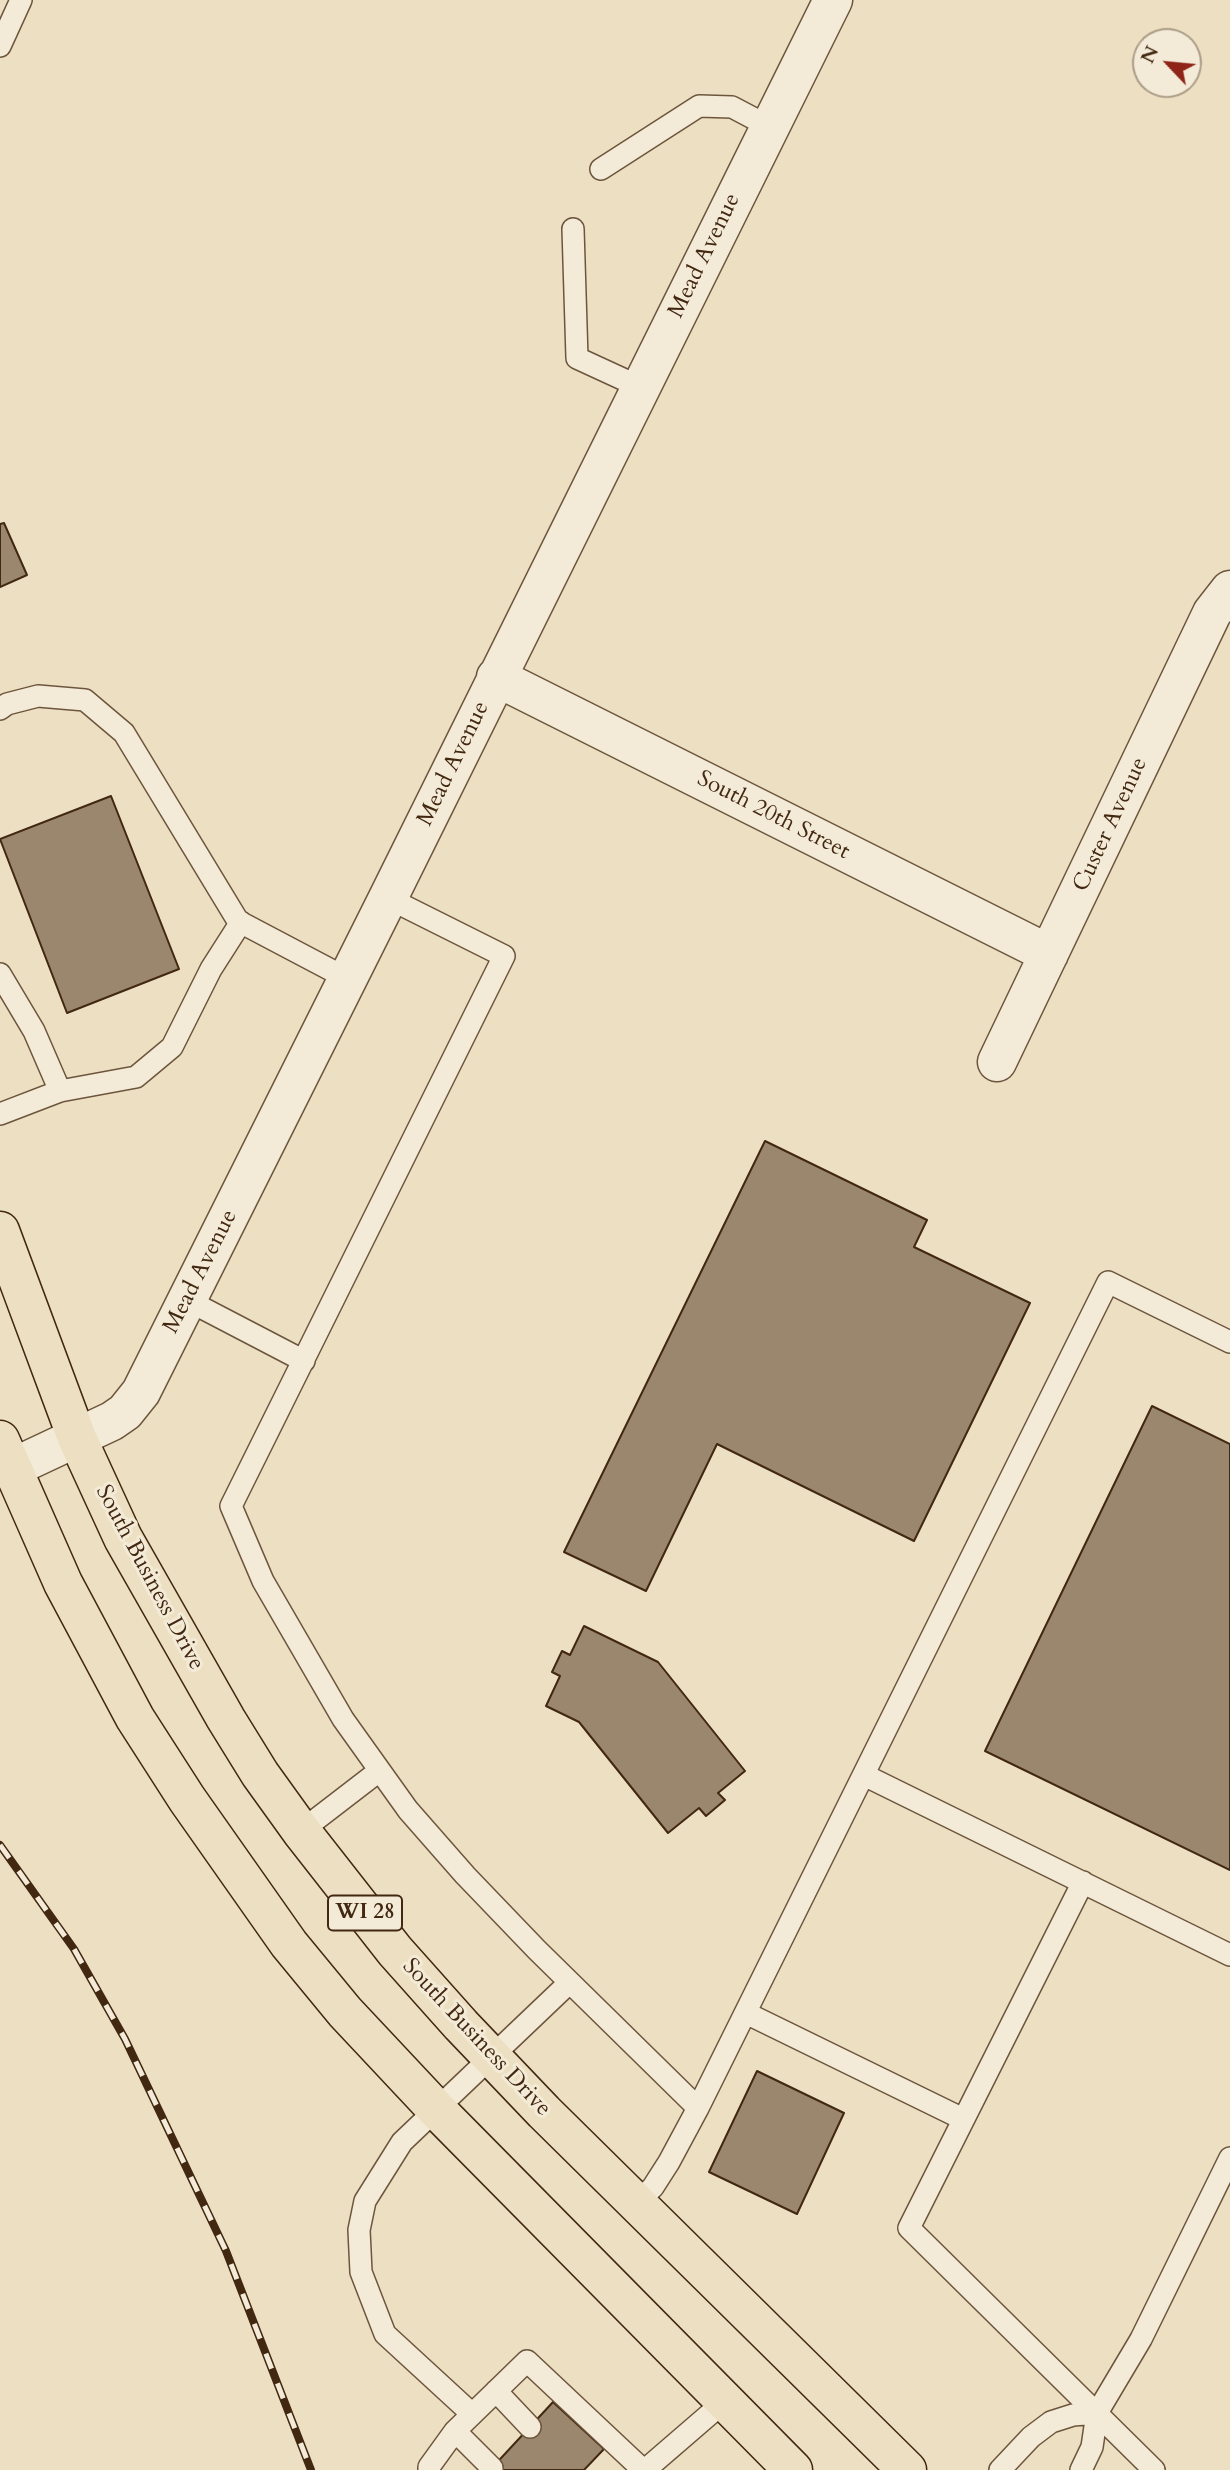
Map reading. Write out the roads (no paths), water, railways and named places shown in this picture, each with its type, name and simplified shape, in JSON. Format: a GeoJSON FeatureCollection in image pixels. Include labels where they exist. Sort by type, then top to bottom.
{"type":"FeatureCollection","features":[{"type":"Feature","properties":{"kind":"main road","name":"South Business Drive"},"geometry":{"type":"LineString","coordinates":[[0,1231],[77,1438],[124,1538],[177,1635],[260,1774],[301,1831],[414,1974],[491,2057],[636,2204],[907,2470]]}},
{"type":"Feature","properties":{"kind":"main road"},"geometry":{"type":"LineString","coordinates":[[6,1454],[78,1615],[135,1718],[187,1800],[289,1944],[326,1991],[436,2109],[793,2470]]}},
{"type":"Feature","properties":{"kind":"street","name":"Mead Avenue"},"geometry":{"type":"LineString","coordinates":[[6,1454],[77,1438],[112,1421],[131,1405],[141,1392],[833,0]]}},
{"type":"Feature","properties":{"kind":"street","name":"Custer Avenue"},"geometry":{"type":"LineString","coordinates":[[997,1062],[1212,613],[1230,590]]}},
{"type":"Feature","properties":{"kind":"street","name":"South 20th Street"},"geometry":{"type":"LineString","coordinates":[[496,677],[1049,954]]}},
{"type":"Feature","properties":{"kind":"lane"},"geometry":{"type":"LineString","coordinates":[[0,46],[21,0]]}},
{"type":"Feature","properties":{"kind":"lane"},"geometry":{"type":"LineString","coordinates":[[601,169],[699,106],[732,107],[770,127]]}},
{"type":"Feature","properties":{"kind":"lane"},"geometry":{"type":"LineString","coordinates":[[573,229],[577,358],[640,387]]}},
{"type":"Feature","properties":{"kind":"lane"},"geometry":{"type":"LineString","coordinates":[[0,709],[7,704],[38,696],[85,700],[124,733],[241,922],[348,979]]}},
{"type":"Feature","properties":{"kind":"lane"},"geometry":{"type":"LineString","coordinates":[[388,898],[504,956],[231,1506],[263,1581],[343,1719],[408,1810],[465,1875],[569,1983],[698,2108]]}},
{"type":"Feature","properties":{"kind":"lane"},"geometry":{"type":"LineString","coordinates":[[0,1114],[60,1091],[136,1077],[172,1047],[211,969],[241,922]]}},
{"type":"Feature","properties":{"kind":"lane"},"geometry":{"type":"LineString","coordinates":[[0,974],[34,1031],[60,1091]]}},
{"type":"Feature","properties":{"kind":"lane"},"geometry":{"type":"LineString","coordinates":[[636,2204],[653,2187],[665,2169],[698,2108],[1108,1282],[1230,1342]]}},
{"type":"Feature","properties":{"kind":"lane"},"geometry":{"type":"LineString","coordinates":[[187,1300],[304,1361]]}},
{"type":"Feature","properties":{"kind":"lane"},"geometry":{"type":"LineString","coordinates":[[301,1831],[379,1770]]}},
{"type":"Feature","properties":{"kind":"lane"},"geometry":{"type":"LineString","coordinates":[[864,1774],[1230,1955]]}},
{"type":"Feature","properties":{"kind":"lane"},"geometry":{"type":"LineString","coordinates":[[1083,1882],[909,2228],[1154,2470]]}},
{"type":"Feature","properties":{"kind":"lane"},"geometry":{"type":"LineString","coordinates":[[472,2414],[385,2334],[361,2272],[359,2230],[365,2201],[402,2141],[569,1983]]}},
{"type":"Feature","properties":{"kind":"lane"},"geometry":{"type":"LineString","coordinates":[[746,2013],[963,2119]]}},
{"type":"Feature","properties":{"kind":"lane"},"geometry":{"type":"LineString","coordinates":[[1081,2470],[1092,2447],[1097,2413],[1141,2339],[1230,2158]]}},
{"type":"Feature","properties":{"kind":"lane"},"geometry":{"type":"LineString","coordinates":[[430,2469],[455,2431],[527,2361],[644,2470],[724,2401]]}},
{"type":"Feature","properties":{"kind":"lane"},"geometry":{"type":"LineString","coordinates":[[496,2391],[530,2427]]}},
{"type":"Feature","properties":{"kind":"lane"},"geometry":{"type":"LineString","coordinates":[[1000,2470],[1031,2437],[1051,2422],[1073,2415],[1097,2413]]}},
{"type":"Feature","properties":{"kind":"lane"},"geometry":{"type":"LineString","coordinates":[[455,2431],[492,2468]]}},
{"type":"Feature","properties":{"kind":"railway"},"geometry":{"type":"LineString","coordinates":[[0,1845],[74,1949],[125,2039],[226,2251],[311,2470]]}}]}
